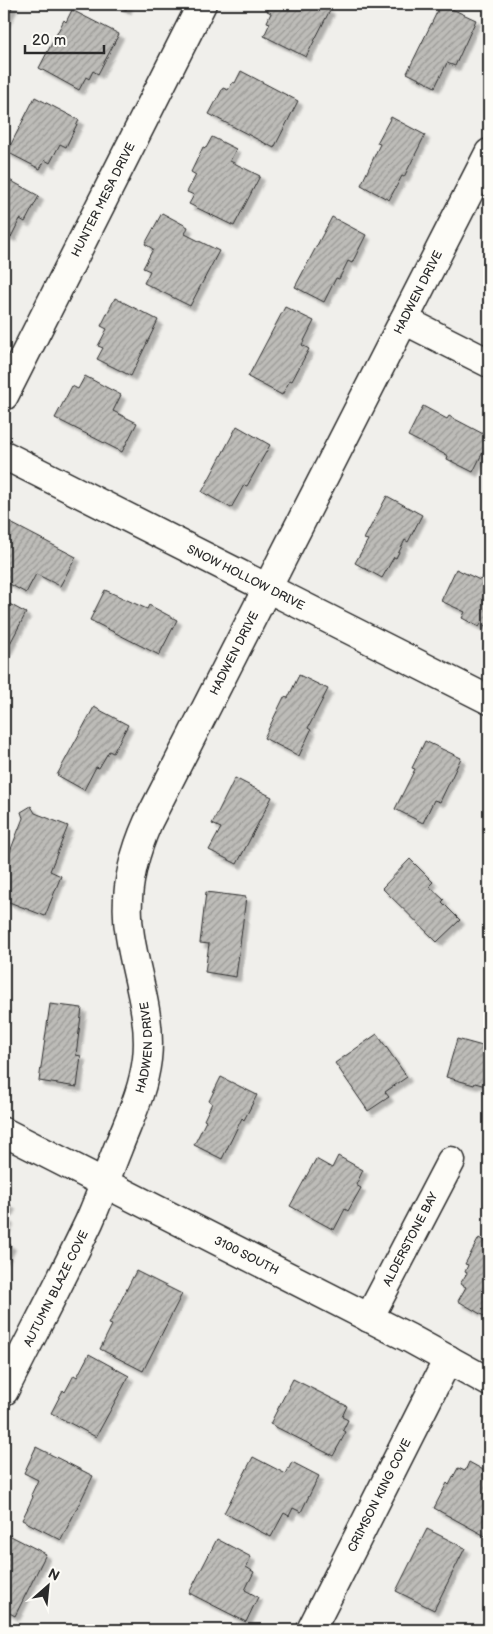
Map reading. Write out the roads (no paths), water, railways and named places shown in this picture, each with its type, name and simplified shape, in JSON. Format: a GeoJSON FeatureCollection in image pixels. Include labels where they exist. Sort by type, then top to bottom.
{"type":"FeatureCollection","features":[{"type":"Feature","properties":{"kind":"street","name":"HUNTER MESA DRIVE"},"geometry":{"type":"LineString","coordinates":[[4,396],[202,4]]}},
{"type":"Feature","properties":{"kind":"street","name":"HADWEN DRIVE"},"geometry":{"type":"LineString","coordinates":[[104,1183],[141,1091],[147,1056],[146,1021],[129,934],[127,913],[134,858],[148,822],[489,152]]}},
{"type":"Feature","properties":{"kind":"street"},"geometry":{"type":"LineString","coordinates":[[404,320],[489,363]]}},
{"type":"Feature","properties":{"kind":"street","name":"SNOW HOLLOW DRIVE"},"geometry":{"type":"LineString","coordinates":[[4,455],[489,700]]}},
{"type":"Feature","properties":{"kind":"street","name":"3100 SOUTH"},"geometry":{"type":"LineString","coordinates":[[4,1132],[369,1318],[489,1382]]}},
{"type":"Feature","properties":{"kind":"street","name":"ALDERSTONE BAY"},"geometry":{"type":"LineString","coordinates":[[369,1318],[450,1161]]}},
{"type":"Feature","properties":{"kind":"street","name":"AUTUMN BLAZE COVE"},"geometry":{"type":"LineString","coordinates":[[4,1391],[89,1220],[104,1183]]}},
{"type":"Feature","properties":{"kind":"street","name":"CRIMSON KING COVE"},"geometry":{"type":"LineString","coordinates":[[311,1630],[448,1359]]}}]}
